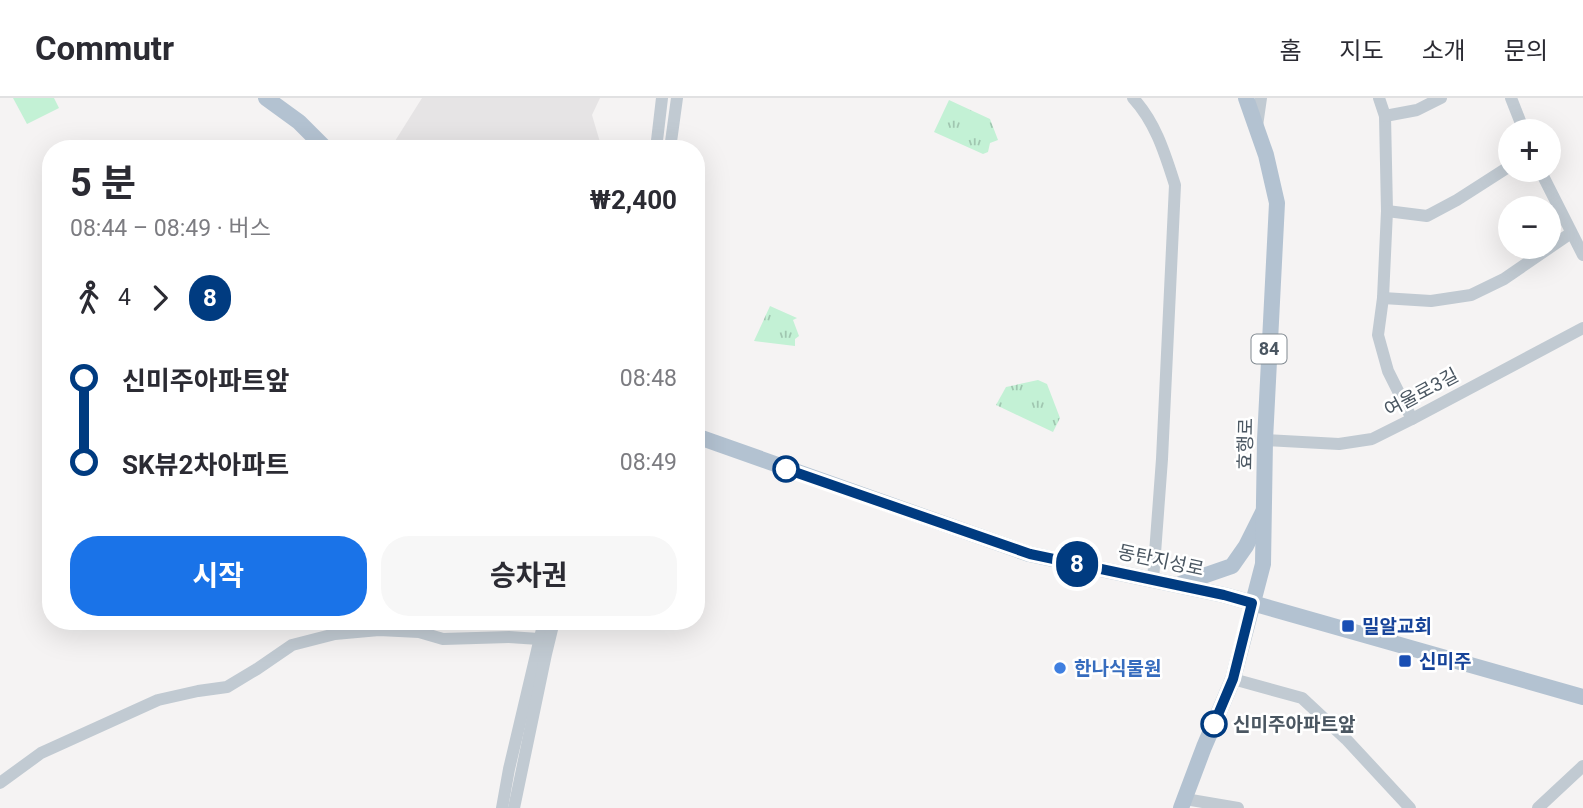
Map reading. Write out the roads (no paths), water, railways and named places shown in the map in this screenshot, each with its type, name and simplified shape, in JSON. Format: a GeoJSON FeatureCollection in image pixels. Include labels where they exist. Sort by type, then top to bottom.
{"type":"FeatureCollection","features":[{"type":"Feature","properties":{"kind":"main road"},"geometry":{"type":"LineString","coordinates":[[266,98],[299,122],[317,140]]}},
{"type":"Feature","properties":{"kind":"main road","name":"효행로"},"geometry":{"type":"LineString","coordinates":[[1186,797],[1233,679],[1263,564],[1265,440],[1277,203],[1266,155],[1246,98]]}},
{"type":"Feature","properties":{"kind":"main road","name":"동탄지성로"},"geometry":{"type":"LineString","coordinates":[[705,439],[1030,554],[1224,595],[1583,697]]}},
{"type":"Feature","properties":{"kind":"main road"},"geometry":{"type":"LineString","coordinates":[[1176,585],[1232,566],[1265,506]]}},
{"type":"Feature","properties":{"kind":"street"},"geometry":{"type":"LineString","coordinates":[[657,140],[662,98]]}},
{"type":"Feature","properties":{"kind":"street"},"geometry":{"type":"LineString","coordinates":[[671,140],[677,98]]}},
{"type":"Feature","properties":{"kind":"street"},"geometry":{"type":"LineString","coordinates":[[1133,98],[1161,142],[1175,186],[1162,459],[1153,580]]}},
{"type":"Feature","properties":{"kind":"street"},"geometry":{"type":"LineString","coordinates":[[1257,127],[1261,98]]}},
{"type":"Feature","properties":{"kind":"street"},"geometry":{"type":"LineString","coordinates":[[1380,98],[1385,116],[1387,211],[1383,298],[1377,335],[1388,371],[1412,419]]}},
{"type":"Feature","properties":{"kind":"street"},"geometry":{"type":"LineString","coordinates":[[1385,116],[1417,110],[1441,98]]}},
{"type":"Feature","properties":{"kind":"street"},"geometry":{"type":"LineString","coordinates":[[1511,98],[1519,119]]}},
{"type":"Feature","properties":{"kind":"street"},"geometry":{"type":"LineString","coordinates":[[1387,211],[1427,216],[1498,174]]}},
{"type":"Feature","properties":{"kind":"street"},"geometry":{"type":"LineString","coordinates":[[1546,182],[1583,255]]}},
{"type":"Feature","properties":{"kind":"street"},"geometry":{"type":"LineString","coordinates":[[1383,298],[1431,301],[1471,295],[1504,278],[1571,233]]}},
{"type":"Feature","properties":{"kind":"street","name":"여울로3길"},"geometry":{"type":"LineString","coordinates":[[1265,440],[1339,444],[1373,439],[1583,328]]}},
{"type":"Feature","properties":{"kind":"street"},"geometry":{"type":"LineString","coordinates":[[0,783],[41,753],[158,700],[227,687],[292,645],[335,634],[379,630],[419,632],[443,639],[540,639]]}},
{"type":"Feature","properties":{"kind":"street"},"geometry":{"type":"LineString","coordinates":[[502,808],[542,630]]}},
{"type":"Feature","properties":{"kind":"street"},"geometry":{"type":"LineString","coordinates":[[514,808],[552,630]]}},
{"type":"Feature","properties":{"kind":"street"},"geometry":{"type":"LineString","coordinates":[[1233,679],[1302,698],[1346,739],[1410,808]]}},
{"type":"Feature","properties":{"kind":"street"},"geometry":{"type":"LineString","coordinates":[[1538,808],[1583,766]]}},
{"type":"Feature","properties":{"kind":"street"},"geometry":{"type":"LineString","coordinates":[[1186,797],[1238,808]]}},
{"type":"Feature","properties":{"kind":"place","name":"밀알교회"},"geometry":{"type":"Point","coordinates":[1348,626]}},
{"type":"Feature","properties":{"kind":"place","name":"신미주"},"geometry":{"type":"Point","coordinates":[1405,661]}},
{"type":"Feature","properties":{"kind":"place","name":"한나식물원"},"geometry":{"type":"Point","coordinates":[1060,668]}},
{"type":"Feature","properties":{"kind":"place","name":"신미주아파트앞"},"geometry":{"type":"Point","coordinates":[1214,724]}}]}
